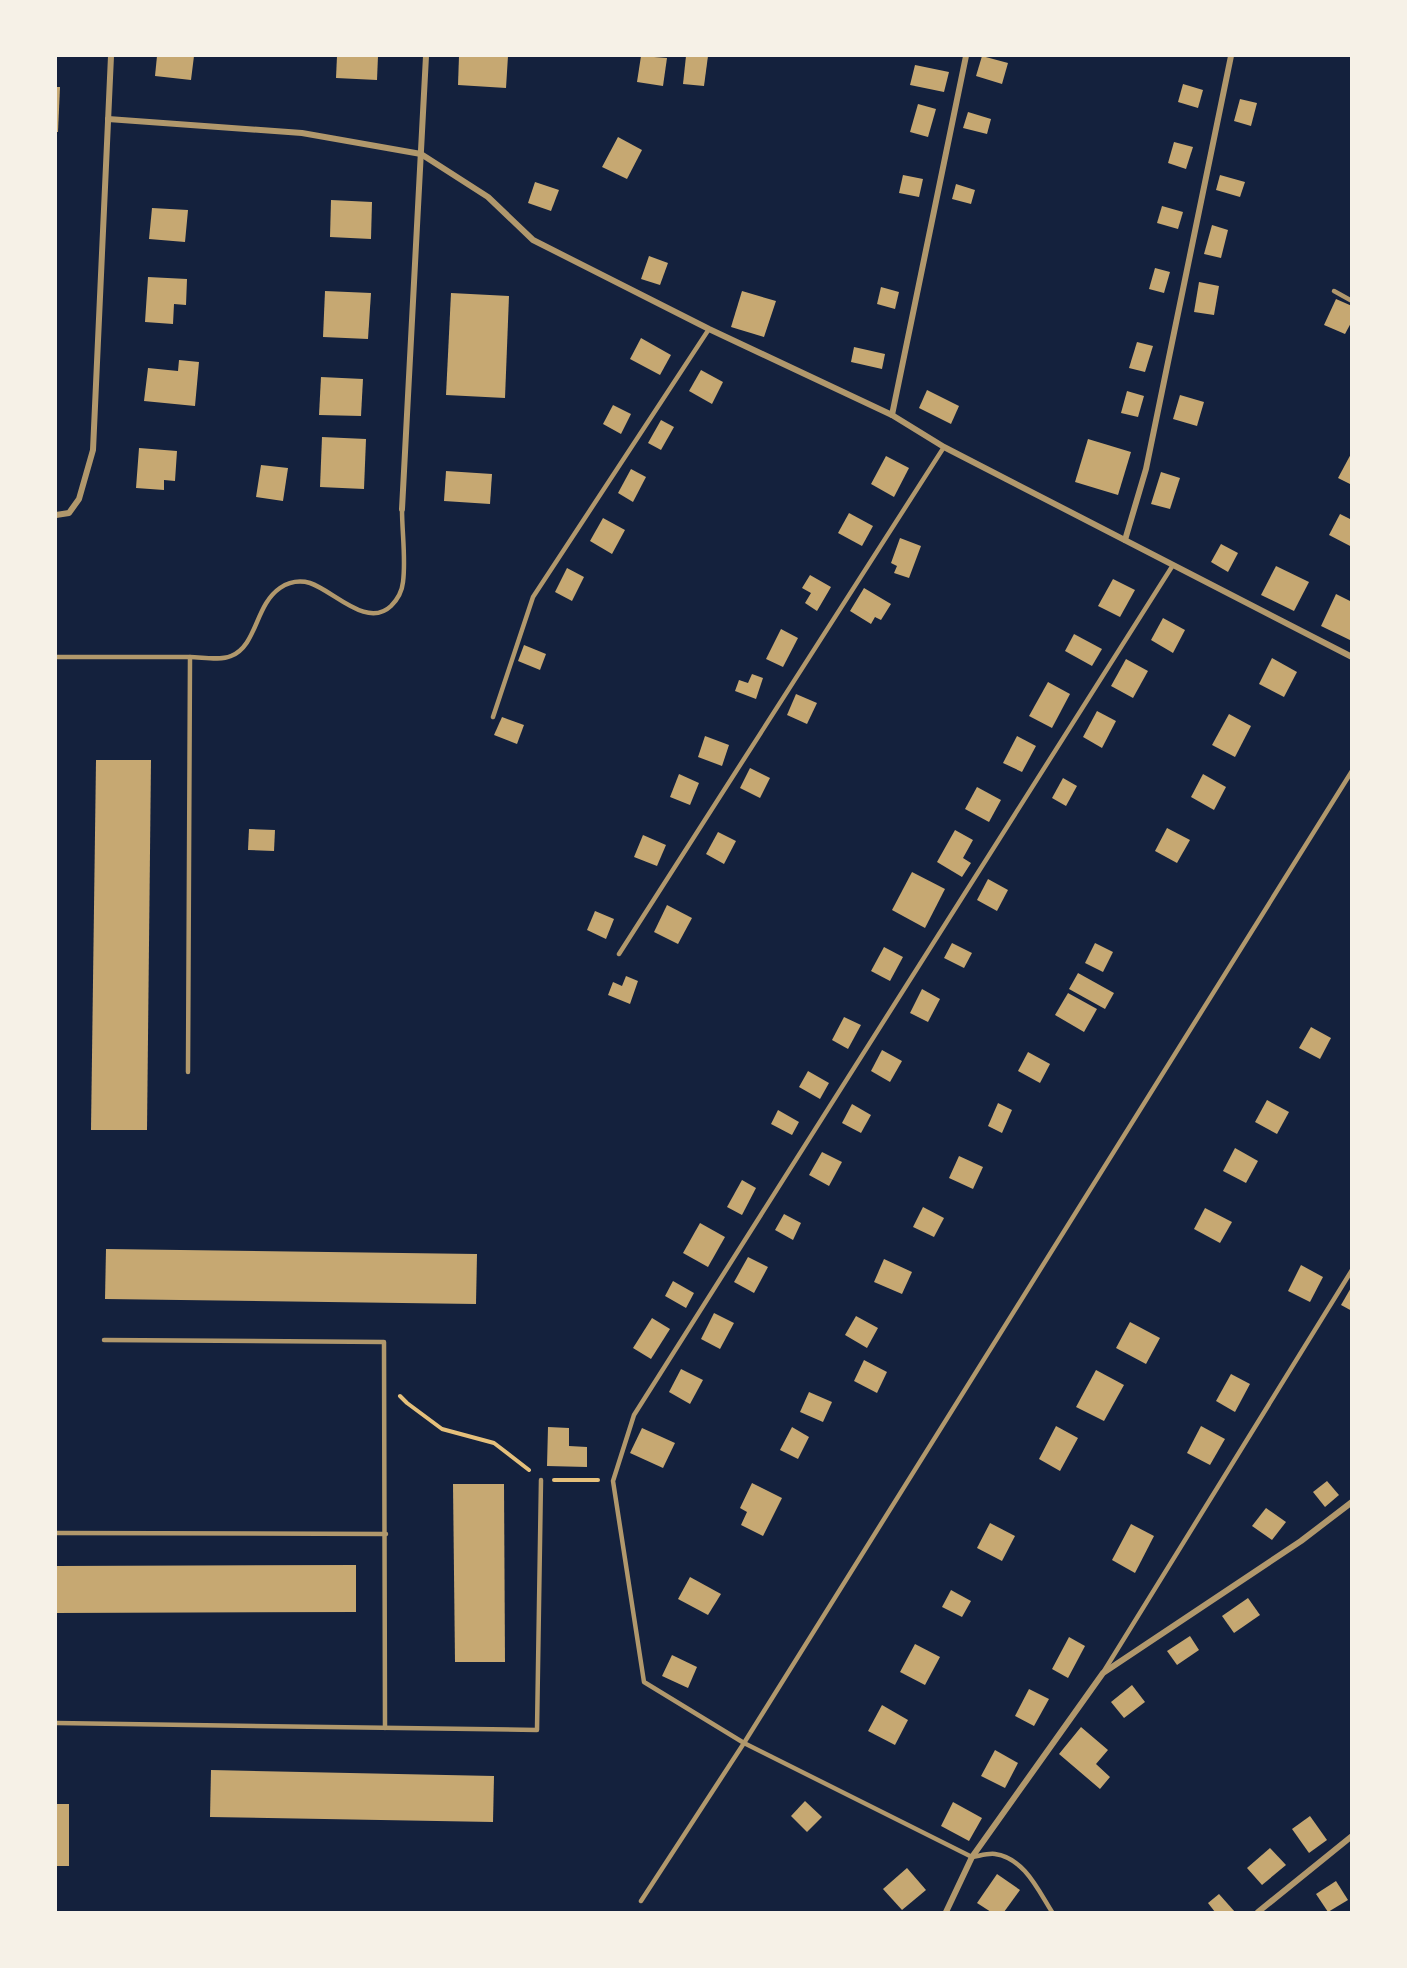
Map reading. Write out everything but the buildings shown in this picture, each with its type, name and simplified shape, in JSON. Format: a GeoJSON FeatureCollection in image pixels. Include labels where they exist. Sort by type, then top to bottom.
{"type":"FeatureCollection","features":[{"type":"Feature","properties":{"kind":"street"},"geometry":{"type":"LineString","coordinates":[[56,514],[69,513],[79,500],[93,450],[111,56]]}},
{"type":"Feature","properties":{"kind":"street"},"geometry":{"type":"LineString","coordinates":[[402,509],[426,56]]}},
{"type":"Feature","properties":{"kind":"street"},"geometry":{"type":"LineString","coordinates":[[892,415],[966,56]]}},
{"type":"Feature","properties":{"kind":"street"},"geometry":{"type":"LineString","coordinates":[[1125,540],[1146,469],[1231,56]]}},
{"type":"Feature","properties":{"kind":"street"},"geometry":{"type":"LineString","coordinates":[[108,119],[302,133],[421,154],[488,197],[533,240],[709,329],[892,415],[944,447],[1352,657]]}},
{"type":"Feature","properties":{"kind":"street"},"geometry":{"type":"LineString","coordinates":[[946,1912],[972,1857],[1103,1673],[1300,1541],[1352,1502]]}},
{"type":"Feature","properties":{"kind":"street"},"geometry":{"type":"LineString","coordinates":[[1258,1912],[1352,1836]]}},
{"type":"Feature","properties":{"kind":"lane"},"geometry":{"type":"LineString","coordinates":[[1334,291],[1352,301]]}},
{"type":"Feature","properties":{"kind":"lane"},"geometry":{"type":"LineString","coordinates":[[493,717],[533,597],[709,329]]}},
{"type":"Feature","properties":{"kind":"lane"},"geometry":{"type":"LineString","coordinates":[[619,954],[944,447]]}},
{"type":"Feature","properties":{"kind":"lane"},"geometry":{"type":"LineString","coordinates":[[56,657],[229,657],[241,651],[252,636],[262,609],[279,589],[293,581],[309,583],[359,611],[373,614],[386,611],[398,599],[403,583],[402,509]]}},
{"type":"Feature","properties":{"kind":"lane"},"geometry":{"type":"LineString","coordinates":[[1052,1912],[1032,1880],[1015,1860],[994,1854],[972,1857],[744,1743],[644,1682],[614,1481],[634,1415],[1173,565]]}},
{"type":"Feature","properties":{"kind":"lane"},"geometry":{"type":"LineString","coordinates":[[188,1072],[190,657]]}},
{"type":"Feature","properties":{"kind":"lane"},"geometry":{"type":"LineString","coordinates":[[641,1901],[744,1743],[1352,771]]}},
{"type":"Feature","properties":{"kind":"lane"},"geometry":{"type":"LineString","coordinates":[[1103,1673],[1352,1270]]}},
{"type":"Feature","properties":{"kind":"lane"},"geometry":{"type":"LineString","coordinates":[[104,1340],[384,1342],[385,1728]]}},
{"type":"Feature","properties":{"kind":"lane"},"geometry":{"type":"LineString","coordinates":[[56,1723],[537,1730],[542,1480]]}},
{"type":"Feature","properties":{"kind":"lane"},"geometry":{"type":"LineString","coordinates":[[56,1533],[386,1534]]}},
{"type":"Feature","properties":{"kind":"path"},"geometry":{"type":"LineString","coordinates":[[384,1380],[407,1403],[442,1429],[494,1443],[542,1480],[614,1481]]}}]}
